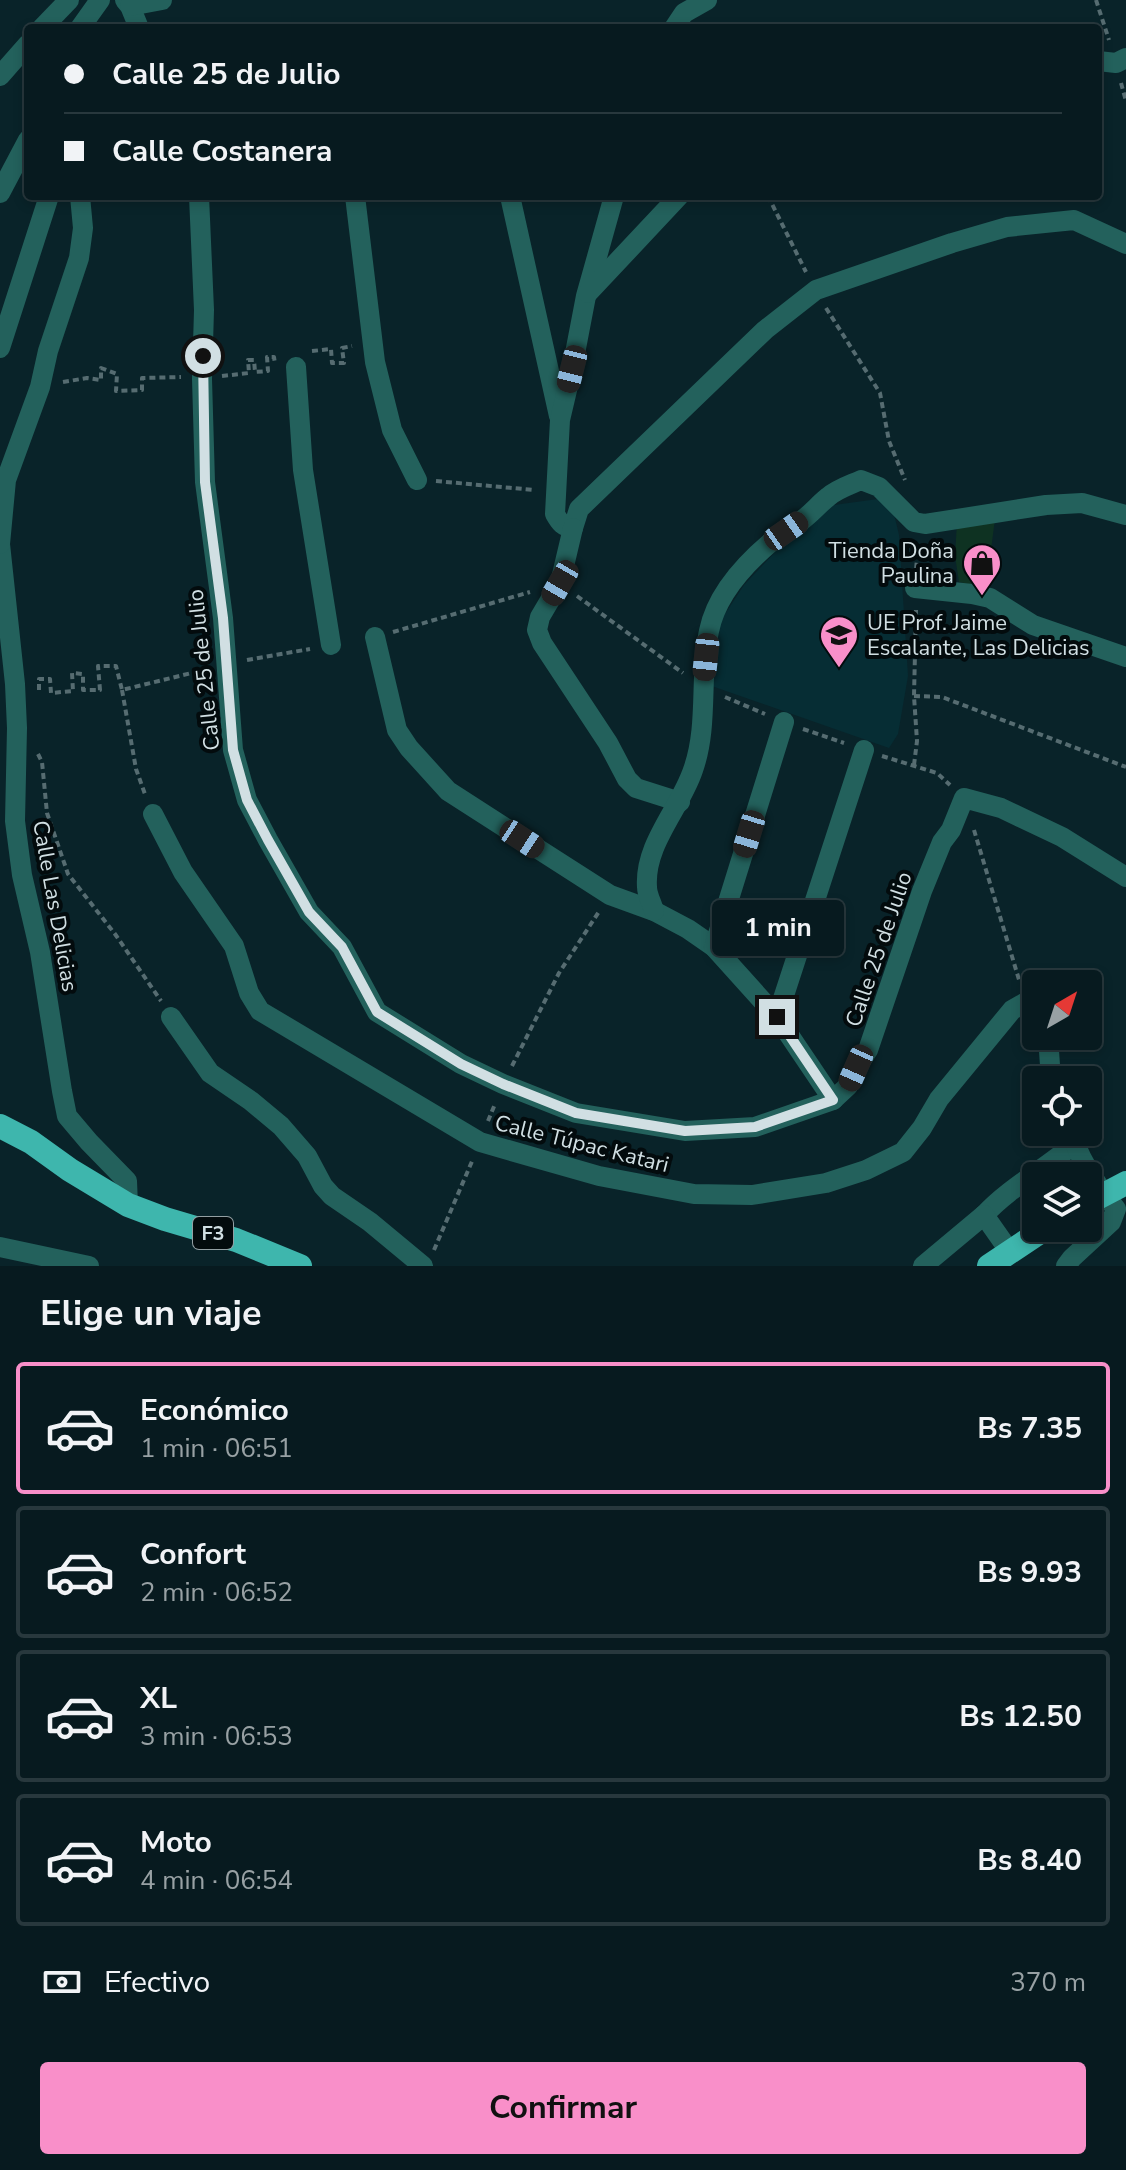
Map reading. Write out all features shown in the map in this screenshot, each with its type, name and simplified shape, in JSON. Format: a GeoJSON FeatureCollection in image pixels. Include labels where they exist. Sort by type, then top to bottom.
{"type":"FeatureCollection","features":[{"type":"Feature","properties":{"kind":"highway","name":"F3"},"geometry":{"type":"LineString","coordinates":[[0,1126],[31,1142],[82,1178],[128,1205],[236,1240],[298,1266]]}},
{"type":"Feature","properties":{"kind":"highway"},"geometry":{"type":"LineString","coordinates":[[1102,1195],[1126,1183]]}},
{"type":"Feature","properties":{"kind":"highway"},"geometry":{"type":"LineString","coordinates":[[989,1266],[1025,1242]]}},
{"type":"Feature","properties":{"kind":"street"},"geometry":{"type":"LineString","coordinates":[[46,24],[69,0]]}},
{"type":"Feature","properties":{"kind":"street"},"geometry":{"type":"LineString","coordinates":[[83,24],[100,0]]}},
{"type":"Feature","properties":{"kind":"street"},"geometry":{"type":"LineString","coordinates":[[137,24],[128,3],[162,0]]}},
{"type":"Feature","properties":{"kind":"street"},"geometry":{"type":"LineString","coordinates":[[679,14],[707,0]]}},
{"type":"Feature","properties":{"kind":"street"},"geometry":{"type":"LineString","coordinates":[[0,76],[24,49]]}},
{"type":"Feature","properties":{"kind":"street"},"geometry":{"type":"LineString","coordinates":[[1102,61],[1116,63],[1126,58]]}},
{"type":"Feature","properties":{"kind":"street"},"geometry":{"type":"LineString","coordinates":[[0,193],[24,148]]}},
{"type":"Feature","properties":{"kind":"street"},"geometry":{"type":"LineString","coordinates":[[0,348],[48,200]]}},
{"type":"Feature","properties":{"kind":"street","name":"Calle Las Delicias"},"geometry":{"type":"LineString","coordinates":[[80,200],[83,228],[79,258],[48,351],[40,387],[6,480],[0,544],[15,684],[15,821],[22,875],[40,952],[67,1116],[127,1181],[128,1205]]}},
{"type":"Feature","properties":{"kind":"street","name":"Calle 25 de Julio"},"geometry":{"type":"LineString","coordinates":[[199,200],[204,310],[202,379],[205,482],[223,618],[233,750],[247,800],[309,912],[342,947],[377,1012],[461,1064],[576,1113],[685,1131],[755,1127],[833,1100],[848,1086],[868,1050],[922,891],[964,798]]}},
{"type":"Feature","properties":{"kind":"street"},"geometry":{"type":"LineString","coordinates":[[355,200],[375,362],[392,430],[417,480]]}},
{"type":"Feature","properties":{"kind":"street"},"geometry":{"type":"LineString","coordinates":[[511,200],[560,420]]}},
{"type":"Feature","properties":{"kind":"street"},"geometry":{"type":"LineString","coordinates":[[573,528],[560,523],[555,514],[560,420],[586,296],[613,200]]}},
{"type":"Feature","properties":{"kind":"street"},"geometry":{"type":"LineString","coordinates":[[586,296],[675,200]]}},
{"type":"Feature","properties":{"kind":"street"},"geometry":{"type":"LineString","coordinates":[[680,802],[636,788],[627,779],[608,743],[542,643],[537,630],[540,617],[560,583],[579,509],[765,330],[816,290],[1007,227],[1074,220],[1126,244]]}},
{"type":"Feature","properties":{"kind":"street"},"geometry":{"type":"LineString","coordinates":[[296,367],[303,470],[331,645]]}},
{"type":"Feature","properties":{"kind":"street"},"geometry":{"type":"LineString","coordinates":[[654,911],[647,889],[649,864],[655,844],[680,802],[701,743],[702,686],[709,630],[716,608],[734,580],[771,542],[802,521],[831,494],[861,480],[879,487],[914,522],[925,524],[1046,505],[1082,503],[1126,515]]}},
{"type":"Feature","properties":{"kind":"street"},"geometry":{"type":"LineString","coordinates":[[915,588],[990,598],[1033,625],[1126,657]]}},
{"type":"Feature","properties":{"kind":"street"},"geometry":{"type":"LineString","coordinates":[[375,637],[397,730],[448,791],[610,895],[654,911],[714,947],[777,1017],[833,1100]]}},
{"type":"Feature","properties":{"kind":"street"},"geometry":{"type":"LineString","coordinates":[[714,947],[784,722]]}},
{"type":"Feature","properties":{"kind":"street"},"geometry":{"type":"LineString","coordinates":[[777,1017],[864,750]]}},
{"type":"Feature","properties":{"kind":"street"},"geometry":{"type":"LineString","coordinates":[[964,798],[1001,808],[1062,837],[1126,877]]}},
{"type":"Feature","properties":{"kind":"street","name":"Calle Túpac Katari"},"geometry":{"type":"LineString","coordinates":[[153,814],[183,872],[234,946],[249,993],[260,1011],[480,1142],[599,1176],[694,1194],[752,1195],[826,1183],[866,1170],[903,1152],[939,1099],[1012,1010],[1022,1007]]}},
{"type":"Feature","properties":{"kind":"street"},"geometry":{"type":"LineString","coordinates":[[171,1017],[210,1073],[281,1126],[307,1156],[332,1196],[379,1229],[423,1266]]}},
{"type":"Feature","properties":{"kind":"street"},"geometry":{"type":"LineString","coordinates":[[923,1266],[995,1203],[1058,1158],[1067,1146]]}},
{"type":"Feature","properties":{"kind":"street"},"geometry":{"type":"LineString","coordinates":[[1102,1201],[1116,1209],[1111,1222],[1102,1230]]}},
{"type":"Feature","properties":{"kind":"street"},"geometry":{"type":"LineString","coordinates":[[984,1215],[1010,1252]]}},
{"type":"Feature","properties":{"kind":"street"},"geometry":{"type":"LineString","coordinates":[[1066,1266],[1089,1242]]}},
{"type":"Feature","properties":{"kind":"street"},"geometry":{"type":"LineString","coordinates":[[0,1247],[89,1266]]}},
{"type":"Feature","properties":{"kind":"path"},"geometry":{"type":"LineString","coordinates":[[770,200],[816,290],[880,393],[889,441],[907,484]]}},
{"type":"Feature","properties":{"kind":"path"},"geometry":{"type":"LineString","coordinates":[[40,387],[87,378],[101,380],[101,368],[117,374],[116,391],[142,390],[142,378],[202,379]]}},
{"type":"Feature","properties":{"kind":"path"},"geometry":{"type":"LineString","coordinates":[[417,480],[555,492]]}},
{"type":"Feature","properties":{"kind":"path"},"geometry":{"type":"LineString","coordinates":[[914,522],[917,559],[914,696],[917,741],[914,766]]}},
{"type":"Feature","properties":{"kind":"path"},"geometry":{"type":"LineString","coordinates":[[375,637],[560,583],[702,686],[784,722],[937,773],[964,798],[1009,952],[1022,983]]}},
{"type":"Feature","properties":{"kind":"path"},"geometry":{"type":"LineString","coordinates":[[122,690],[227,664],[331,645]]}},
{"type":"Feature","properties":{"kind":"path"},"geometry":{"type":"LineString","coordinates":[[15,684],[28,683],[29,698],[39,696],[39,679],[50,679],[51,693],[73,691],[72,673],[83,674],[83,690],[100,690],[98,666],[116,666],[136,769],[153,814]]}},
{"type":"Feature","properties":{"kind":"path"},"geometry":{"type":"LineString","coordinates":[[914,696],[942,697],[1126,767]]}},
{"type":"Feature","properties":{"kind":"path"},"geometry":{"type":"LineString","coordinates":[[17,728],[34,742],[42,762],[47,813],[68,874],[115,934],[171,1017]]}},
{"type":"Feature","properties":{"kind":"shaded area"},"geometry":{"type":"Polygon","coordinates":[[[878,499],[894,514],[899,535],[908,676],[898,734],[889,748],[703,683],[719,623],[744,585],[778,549],[834,505],[878,499]]]}},
{"type":"Feature","properties":{"kind":"green space"},"geometry":{"type":"Polygon","coordinates":[[[995,519],[986,588],[959,582],[955,556],[957,523],[995,519]]]}},
{"type":"Feature","properties":{"kind":"place","name":"Tienda Doña Paulina"},"geometry":{"type":"Point","coordinates":[982,597]}},
{"type":"Feature","properties":{"kind":"place","name":"UE Prof. Jaime Escalante, Las Delicias"},"geometry":{"type":"Point","coordinates":[839,669]}},
{"type":"Feature","properties":{"kind":"route"},"geometry":{"type":"LineString","coordinates":[[203,356],[205,482],[223,618],[233,750],[247,800],[268,840],[309,912],[342,947],[377,1012],[461,1064],[576,1113],[685,1131],[755,1127],[833,1100],[777,1017]]}}]}
